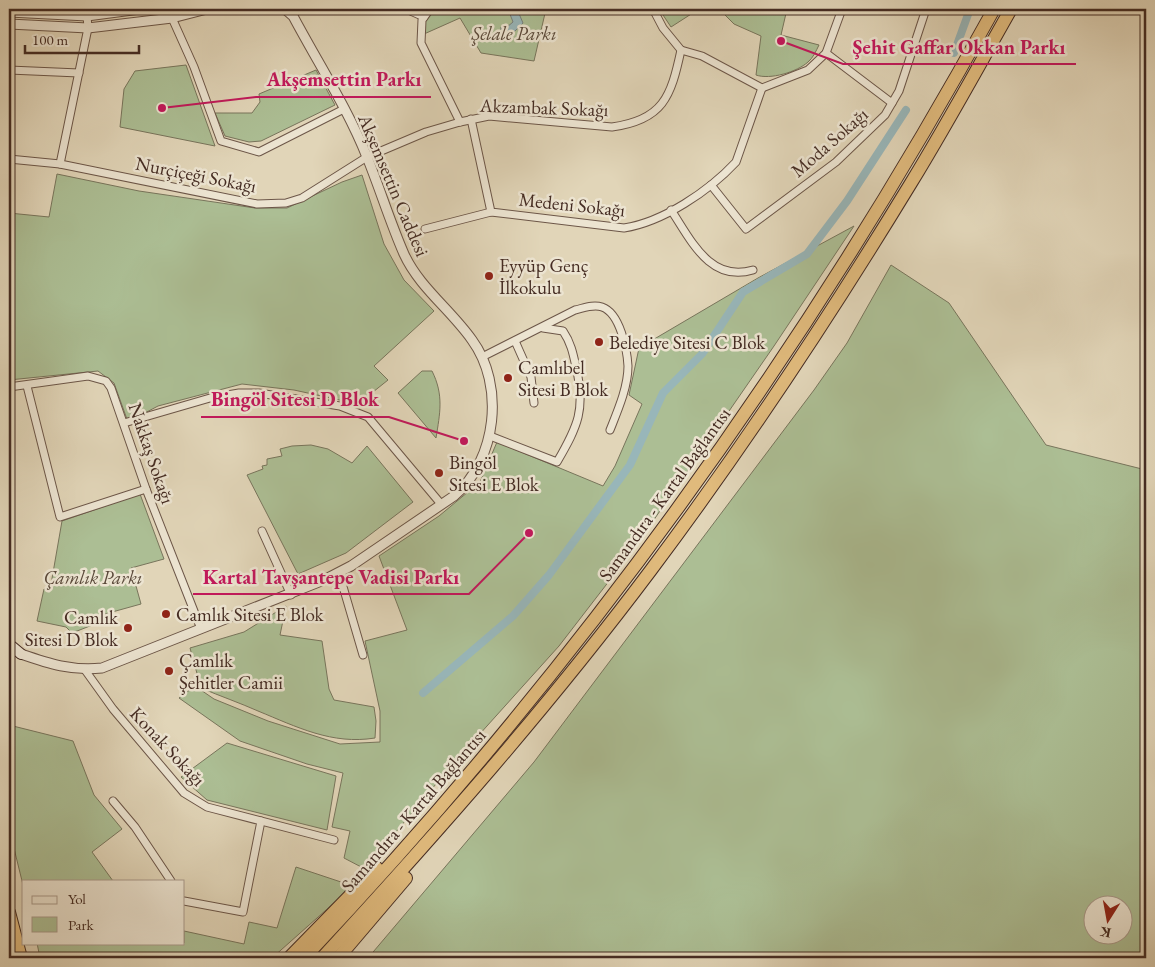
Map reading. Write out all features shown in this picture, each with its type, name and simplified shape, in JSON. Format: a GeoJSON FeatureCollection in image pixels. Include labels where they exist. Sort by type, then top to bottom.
{"type":"FeatureCollection","features":[{"type":"Feature","properties":{"kind":"highway","name":"Samandıra - Kartal Bağlantısı"},"geometry":{"type":"LineString","coordinates":[[304,958],[411,842],[527,706],[640,562],[718,454],[808,320],[890,191],[994,9]]}},
{"type":"Feature","properties":{"kind":"highway","name":"Samandıra - Kartal Bağlantısı"},"geometry":{"type":"LineString","coordinates":[[322,958],[431,839],[534,718],[650,571],[731,460],[807,348],[913,181],[1011,9]]}},
{"type":"Feature","properties":{"kind":"highway"},"geometry":{"type":"LineString","coordinates":[[290,958],[401,843],[482,750],[527,706]]}},
{"type":"Feature","properties":{"kind":"highway"},"geometry":{"type":"LineString","coordinates":[[338,958],[493,777],[534,718]]}},
{"type":"Feature","properties":{"kind":"highway"},"geometry":{"type":"LineString","coordinates":[[9,912],[21,958]]}},
{"type":"Feature","properties":{"kind":"main road"},"geometry":{"type":"LineString","coordinates":[[9,644],[21,654]]}},
{"type":"Feature","properties":{"kind":"main road"},"geometry":{"type":"LineString","coordinates":[[9,649],[21,654]]}},
{"type":"Feature","properties":{"kind":"street"},"geometry":{"type":"LineString","coordinates":[[9,12],[87,16],[140,9]]}},
{"type":"Feature","properties":{"kind":"street"},"geometry":{"type":"LineString","coordinates":[[9,24],[88,28],[172,18],[207,9]]}},
{"type":"Feature","properties":{"kind":"street","name":"Akşemsettin Caddesi"},"geometry":{"type":"LineString","coordinates":[[21,654],[55,665],[85,670],[102,668],[291,595],[339,573],[442,504],[467,485],[481,460],[490,436],[488,376],[482,358],[472,340],[422,282],[408,262],[367,157],[344,109],[292,13],[285,9]]}},
{"type":"Feature","properties":{"kind":"street"},"geometry":{"type":"LineString","coordinates":[[406,9],[424,17]]}},
{"type":"Feature","properties":{"kind":"street"},"geometry":{"type":"LineString","coordinates":[[430,9],[424,17],[420,32],[421,43],[460,122]]}},
{"type":"Feature","properties":{"kind":"street"},"geometry":{"type":"LineString","coordinates":[[653,9],[663,28],[681,50],[702,56],[762,88],[808,70],[826,53],[842,9]]}},
{"type":"Feature","properties":{"kind":"street","name":"Moda Sokağı"},"geometry":{"type":"LineString","coordinates":[[711,185],[746,229],[836,162],[885,115],[899,91],[926,9]]}},
{"type":"Feature","properties":{"kind":"street"},"geometry":{"type":"LineString","coordinates":[[60,164],[88,28],[87,16]]}},
{"type":"Feature","properties":{"kind":"street"},"geometry":{"type":"LineString","coordinates":[[172,18],[194,67],[221,141],[260,152],[344,109]]}},
{"type":"Feature","properties":{"kind":"street","name":"Akzambak Sokağı"},"geometry":{"type":"LineString","coordinates":[[367,157],[423,133],[471,119],[489,116],[612,126],[632,124],[650,116],[666,99],[681,50]]}},
{"type":"Feature","properties":{"kind":"street"},"geometry":{"type":"LineString","coordinates":[[826,53],[892,103]]}},
{"type":"Feature","properties":{"kind":"street"},"geometry":{"type":"LineString","coordinates":[[9,70],[79,73]]}},
{"type":"Feature","properties":{"kind":"street","name":"Medeni Sokağı"},"geometry":{"type":"LineString","coordinates":[[471,119],[491,212],[624,228],[640,225],[671,210],[711,185],[736,162],[762,88]]}},
{"type":"Feature","properties":{"kind":"street","name":"Nurçiçeği Sokağı"},"geometry":{"type":"LineString","coordinates":[[9,159],[60,164],[257,204],[286,202],[302,198],[367,157]]}},
{"type":"Feature","properties":{"kind":"street"},"geometry":{"type":"LineString","coordinates":[[671,210],[703,257],[721,271],[732,274],[753,270]]}},
{"type":"Feature","properties":{"kind":"street"},"geometry":{"type":"LineString","coordinates":[[425,229],[491,212]]}},
{"type":"Feature","properties":{"kind":"street"},"geometry":{"type":"LineString","coordinates":[[482,358],[575,310],[590,306],[602,307],[610,312],[617,322],[628,366],[623,396],[610,430]]}},
{"type":"Feature","properties":{"kind":"street"},"geometry":{"type":"LineString","coordinates":[[490,436],[557,462],[573,434],[581,410],[582,394],[570,341],[563,332],[553,328],[540,328]]}},
{"type":"Feature","properties":{"kind":"street"},"geometry":{"type":"LineString","coordinates":[[515,341],[531,377],[534,403]]}},
{"type":"Feature","properties":{"kind":"street","name":"Nakkaş Sokağı"},"geometry":{"type":"LineString","coordinates":[[9,387],[88,376],[98,377],[106,381],[111,388],[146,489],[201,630]]}},
{"type":"Feature","properties":{"kind":"street"},"geometry":{"type":"LineString","coordinates":[[27,386],[60,517],[146,489]]}},
{"type":"Feature","properties":{"kind":"street"},"geometry":{"type":"LineString","coordinates":[[124,423],[210,398],[239,392],[259,393],[340,406],[368,417],[442,504]]}},
{"type":"Feature","properties":{"kind":"street"},"geometry":{"type":"LineString","coordinates":[[262,531],[291,595]]}},
{"type":"Feature","properties":{"kind":"street"},"geometry":{"type":"LineString","coordinates":[[339,573],[363,655]]}},
{"type":"Feature","properties":{"kind":"street","name":"Konak Sokağı"},"geometry":{"type":"LineString","coordinates":[[85,670],[113,709],[184,794],[207,807],[334,840]]}},
{"type":"Feature","properties":{"kind":"street"},"geometry":{"type":"LineString","coordinates":[[113,801],[140,835],[170,880]]}},
{"type":"Feature","properties":{"kind":"street"},"geometry":{"type":"LineString","coordinates":[[185,901],[243,912],[261,821]]}},
{"type":"Feature","properties":{"kind":"green space","name":"Şelale Parkı"},"geometry":{"type":"Polygon","coordinates":[[[434,9],[546,9],[534,61],[481,53],[460,18],[424,34],[425,22],[434,9]]]}},
{"type":"Feature","properties":{"kind":"green space"},"geometry":{"type":"Polygon","coordinates":[[[659,9],[699,9],[671,27],[659,9]]]}},
{"type":"Feature","properties":{"kind":"green space"},"geometry":{"type":"Polygon","coordinates":[[[719,9],[787,9],[781,35],[819,45],[810,60],[797,69],[776,76],[756,75],[761,36],[734,24],[719,9]]]}},
{"type":"Feature","properties":{"kind":"green space"},"geometry":{"type":"Polygon","coordinates":[[[186,65],[215,146],[120,127],[124,89],[135,71],[186,65]]]}},
{"type":"Feature","properties":{"kind":"green space"},"geometry":{"type":"Polygon","coordinates":[[[316,70],[335,105],[261,141],[249,142],[225,136],[215,113],[252,113],[260,102],[259,94],[316,70]]]}},
{"type":"Feature","properties":{"kind":"green space"},"geometry":{"type":"Polygon","coordinates":[[[57,174],[139,191],[255,208],[287,208],[342,182],[362,175],[384,244],[404,280],[434,311],[374,366],[388,380],[358,404],[294,390],[242,384],[158,406],[128,422],[114,383],[98,371],[9,380],[9,213],[49,217],[57,174]]]}},
{"type":"Feature","properties":{"kind":"green space"},"geometry":{"type":"Polygon","coordinates":[[[854,226],[774,346],[633,550],[559,646],[451,766],[365,869],[344,858],[350,831],[332,827],[343,773],[307,764],[240,741],[179,698],[195,686],[214,699],[268,721],[340,744],[380,742],[380,711],[365,641],[407,630],[379,556],[439,516],[480,482],[497,442],[603,486],[615,466],[642,404],[629,395],[639,348],[758,278],[854,226]]]}},
{"type":"Feature","properties":{"kind":"green space"},"geometry":{"type":"Polygon","coordinates":[[[891,265],[949,303],[1046,445],[1146,470],[1146,958],[368,958],[534,762],[814,390],[847,343],[891,265]]]}},
{"type":"Feature","properties":{"kind":"green space"},"geometry":{"type":"Polygon","coordinates":[[[422,371],[432,371],[440,396],[440,412],[436,438],[398,393],[422,371]]]}},
{"type":"Feature","properties":{"kind":"green space"},"geometry":{"type":"Polygon","coordinates":[[[311,445],[328,449],[352,463],[367,446],[413,502],[346,553],[298,574],[247,475],[263,469],[262,466],[267,465],[267,459],[282,456],[280,449],[311,445]]]}},
{"type":"Feature","properties":{"kind":"green space","name":"Çamlık Parkı"},"geometry":{"type":"Polygon","coordinates":[[[140,494],[164,559],[131,568],[141,604],[105,614],[95,624],[72,633],[66,627],[37,621],[44,589],[50,590],[62,521],[140,494]]]}},
{"type":"Feature","properties":{"kind":"green space"},"geometry":{"type":"Polygon","coordinates":[[[286,606],[280,635],[322,641],[329,689],[334,700],[374,707],[376,721],[375,738],[344,739],[315,733],[201,688],[190,648],[244,632],[286,606]]]}},
{"type":"Feature","properties":{"kind":"green space"},"geometry":{"type":"Polygon","coordinates":[[[9,725],[73,741],[94,795],[122,829],[92,852],[112,880],[22,881],[9,828],[9,725]]]}},
{"type":"Feature","properties":{"kind":"green space"},"geometry":{"type":"Polygon","coordinates":[[[227,743],[336,776],[327,830],[207,800],[181,777],[227,743]]]}},
{"type":"Feature","properties":{"kind":"green space"},"geometry":{"type":"Polygon","coordinates":[[[296,867],[353,886],[272,958],[40,958],[37,944],[185,944],[185,931],[244,944],[249,922],[277,928],[296,867]]]}},
{"type":"Feature","properties":{"kind":"water"},"geometry":{"type":"Polygon","coordinates":[[[508,9],[517,9],[523,23],[510,36],[501,36],[501,27],[507,27],[513,22],[508,9]]]}},
{"type":"Feature","properties":{"kind":"waterway"},"geometry":{"type":"LineString","coordinates":[[954,53],[970,9]]}},
{"type":"Feature","properties":{"kind":"waterway"},"geometry":{"type":"LineString","coordinates":[[423,693],[513,616],[549,575],[630,465],[663,393],[702,354],[743,292],[807,254],[847,201],[906,110]]}},
{"type":"Feature","properties":{"kind":"place","name":"Şehit Gaffar Okkan Parkı"},"geometry":{"type":"Point","coordinates":[781,41]}},
{"type":"Feature","properties":{"kind":"place","name":"Akşemsettin Parkı"},"geometry":{"type":"Point","coordinates":[162,108]}},
{"type":"Feature","properties":{"kind":"place","name":"Eyyüp Genç İlkokulu"},"geometry":{"type":"Point","coordinates":[489,276]}},
{"type":"Feature","properties":{"kind":"place","name":"Belediye Sitesi C Blok"},"geometry":{"type":"Point","coordinates":[599,342]}},
{"type":"Feature","properties":{"kind":"place","name":"Camlıbel Sitesi B Blok"},"geometry":{"type":"Point","coordinates":[508,378]}},
{"type":"Feature","properties":{"kind":"place","name":"Bingöl Sitesi D Blok"},"geometry":{"type":"Point","coordinates":[464,441]}},
{"type":"Feature","properties":{"kind":"place","name":"Bingöl Sitesi E Blok"},"geometry":{"type":"Point","coordinates":[439,473]}},
{"type":"Feature","properties":{"kind":"place","name":"Kartal Tavşantepe Vadisi Parkı"},"geometry":{"type":"Point","coordinates":[529,533]}},
{"type":"Feature","properties":{"kind":"place","name":"Camlık Sitesi E Blok"},"geometry":{"type":"Point","coordinates":[166,614]}},
{"type":"Feature","properties":{"kind":"place","name":"Camlık Sitesi D Blok"},"geometry":{"type":"Point","coordinates":[128,628]}},
{"type":"Feature","properties":{"kind":"place","name":"Çamlık Şehitler Camii"},"geometry":{"type":"Point","coordinates":[169,671]}}]}
